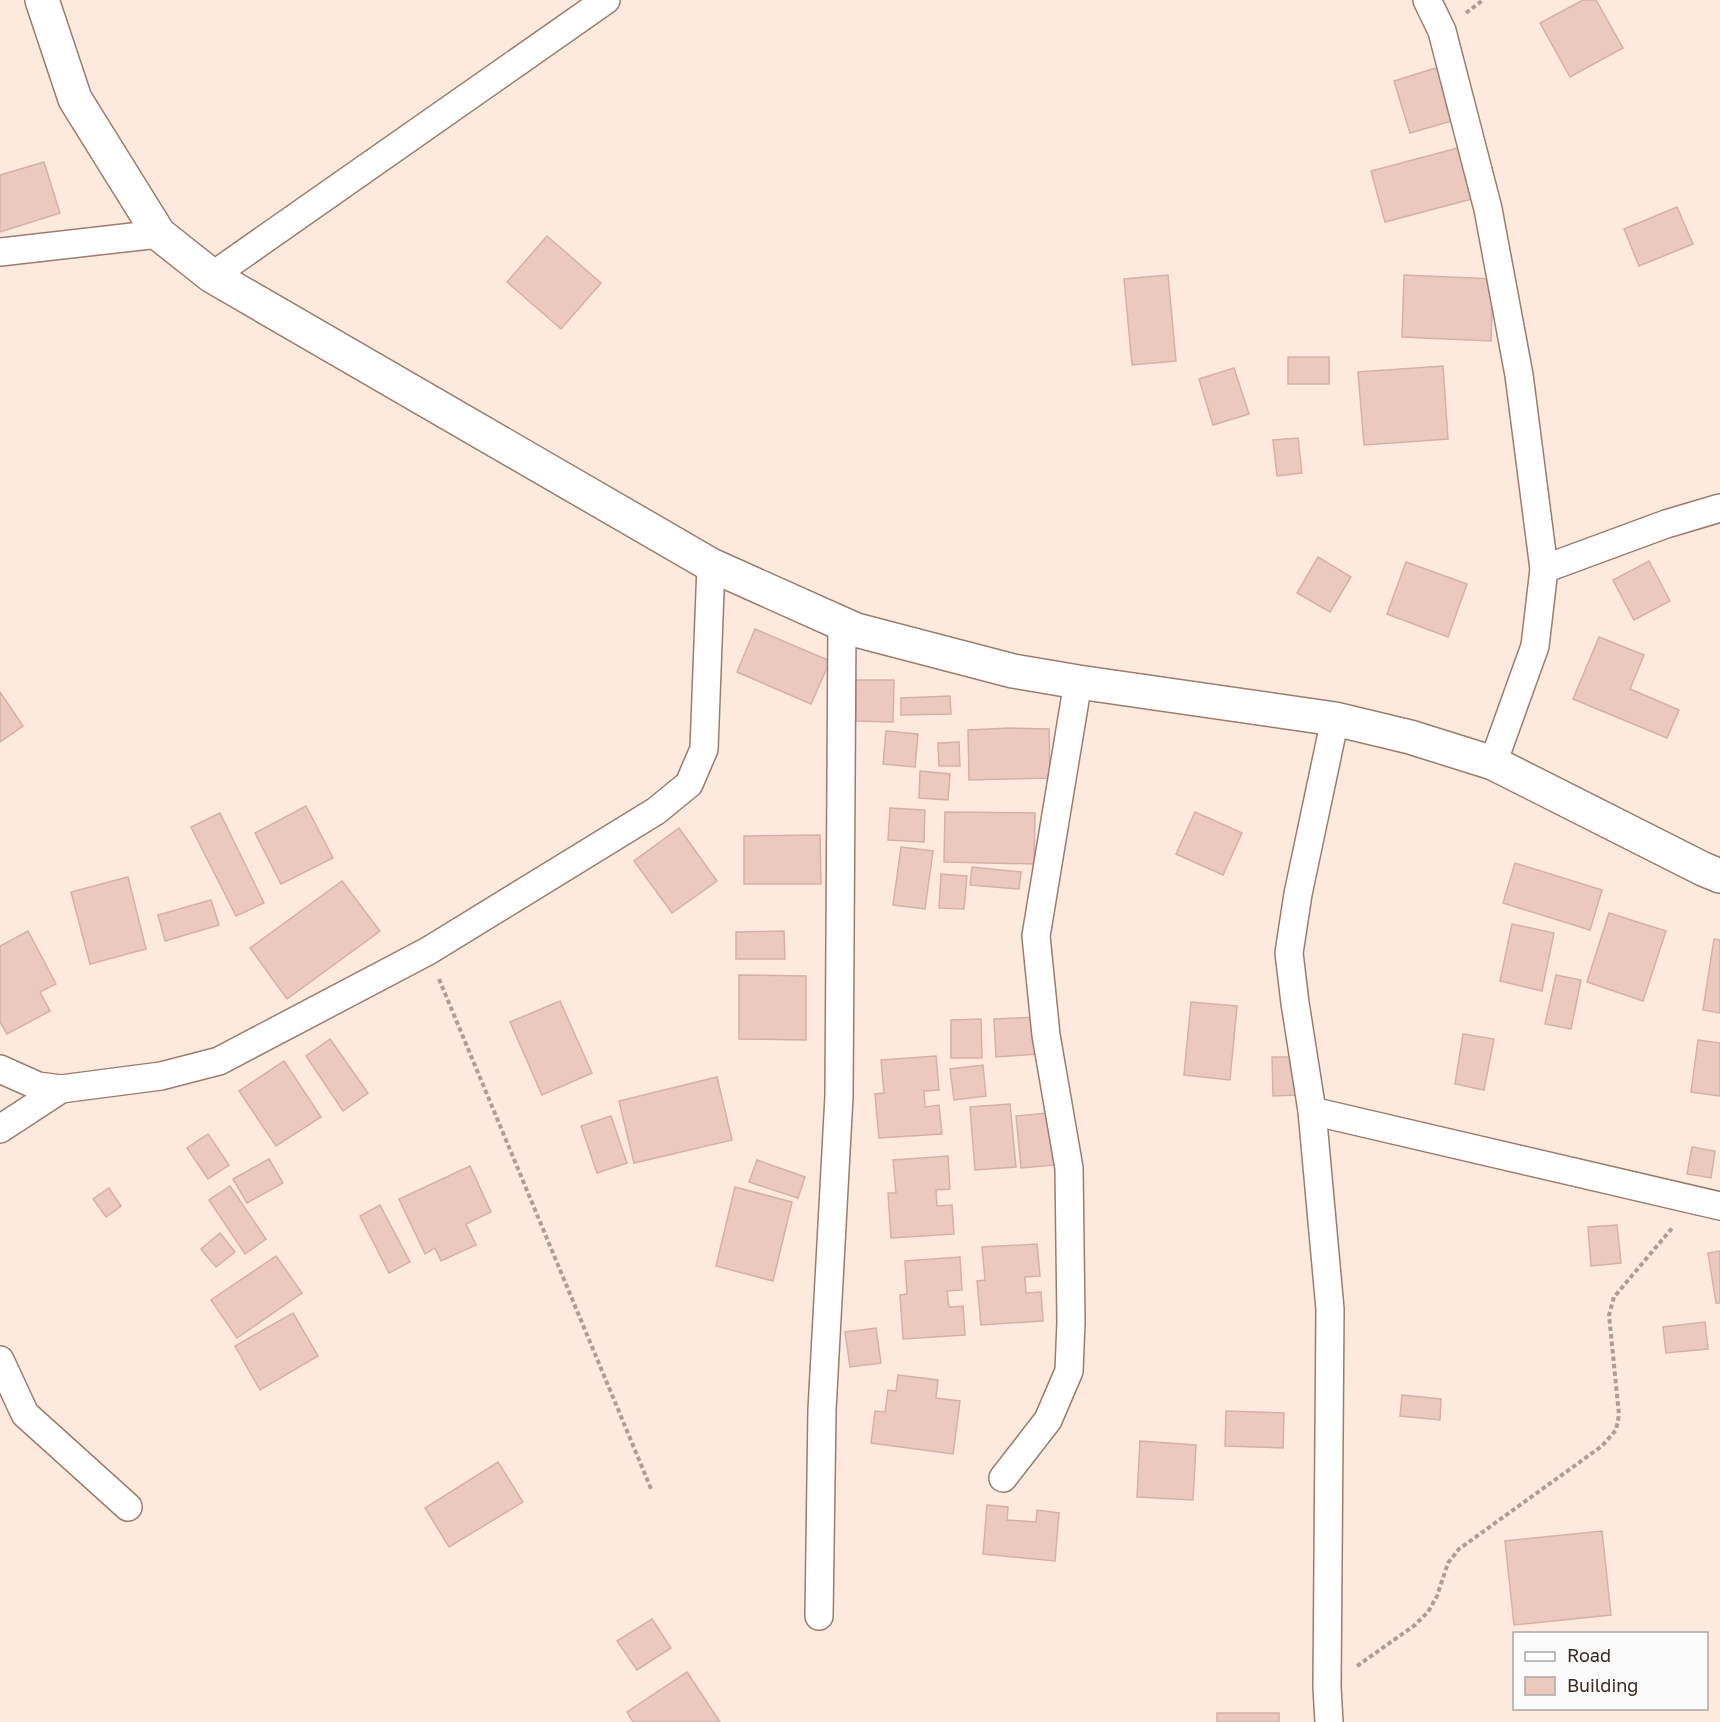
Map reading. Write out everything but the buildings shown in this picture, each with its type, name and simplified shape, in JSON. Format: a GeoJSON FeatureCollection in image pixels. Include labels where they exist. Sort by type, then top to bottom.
{"type":"FeatureCollection","features":[{"type":"Feature","properties":{"kind":"street"},"geometry":{"type":"LineString","coordinates":[[42,0],[75,99],[159,234],[212,276],[711,565],[855,630],[1012,670],[1077,682],[1335,719],[1410,737],[1493,763],[1720,876]]}},
{"type":"Feature","properties":{"kind":"street"},"geometry":{"type":"LineString","coordinates":[[212,276],[606,0]]}},
{"type":"Feature","properties":{"kind":"street"},"geometry":{"type":"LineString","coordinates":[[1427,0],[1442,32],[1488,209],[1519,375],[1544,569],[1534,646],[1493,763]]}},
{"type":"Feature","properties":{"kind":"street"},"geometry":{"type":"LineString","coordinates":[[0,252],[159,234]]}},
{"type":"Feature","properties":{"kind":"street"},"geometry":{"type":"LineString","coordinates":[[1544,569],[1666,524],[1720,508]]}},
{"type":"Feature","properties":{"kind":"street"},"geometry":{"type":"LineString","coordinates":[[0,1069],[38,1086],[61,1089],[161,1076],[219,1061],[428,951],[656,812],[689,784],[704,749],[711,565]]}},
{"type":"Feature","properties":{"kind":"street"},"geometry":{"type":"LineString","coordinates":[[819,1616],[822,1410],[839,1096],[842,623]]}},
{"type":"Feature","properties":{"kind":"street"},"geometry":{"type":"LineString","coordinates":[[1003,1478],[1048,1420],[1070,1371],[1069,1168],[1046,1035],[1036,936],[1077,682]]}},
{"type":"Feature","properties":{"kind":"street"},"geometry":{"type":"LineString","coordinates":[[1329,1722],[1327,1687],[1330,1309],[1312,1111],[1289,953],[1298,894],[1335,719]]}},
{"type":"Feature","properties":{"kind":"street"},"geometry":{"type":"LineString","coordinates":[[0,1129],[61,1089]]}},
{"type":"Feature","properties":{"kind":"street"},"geometry":{"type":"LineString","coordinates":[[1312,1111],[1708,1203]]}},
{"type":"Feature","properties":{"kind":"street"},"geometry":{"type":"LineString","coordinates":[[0,1360],[25,1414],[128,1507]]}},
{"type":"Feature","properties":{"kind":"path"},"geometry":{"type":"LineString","coordinates":[[428,951],[652,1491]]}},
{"type":"Feature","properties":{"kind":"path"},"geometry":{"type":"LineString","coordinates":[[1327,1687],[1415,1626],[1428,1612],[1437,1596],[1448,1563],[1459,1549],[1602,1446],[1616,1430],[1618,1415],[1609,1315],[1614,1297],[1654,1248],[1708,1203]]}}]}
